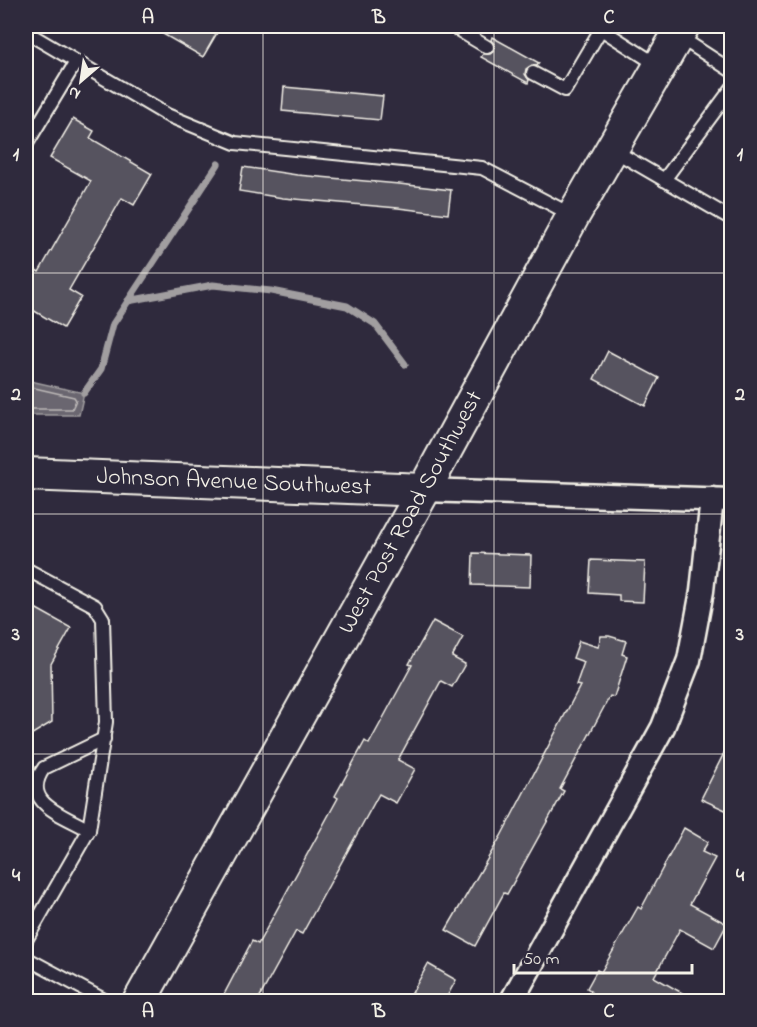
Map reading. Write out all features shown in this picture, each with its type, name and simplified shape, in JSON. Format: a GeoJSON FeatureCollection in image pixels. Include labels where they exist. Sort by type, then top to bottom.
{"type":"FeatureCollection","features":[{"type":"Feature","properties":{"kind":"street","name":"West Post Road Southwest"},"geometry":{"type":"LineString","coordinates":[[139,1002],[573,216],[680,31]]}},
{"type":"Feature","properties":{"kind":"street","name":"Johnson Avenue Southwest"},"geometry":{"type":"LineString","coordinates":[[26,474],[722,499]]}},
{"type":"Feature","properties":{"kind":"street"},"geometry":{"type":"LineString","coordinates":[[512,1002],[663,727],[689,660],[722,499]]}},
{"type":"Feature","properties":{"kind":"lane"},"geometry":{"type":"LineString","coordinates":[[452,26],[487,47]]}},
{"type":"Feature","properties":{"kind":"lane"},"geometry":{"type":"LineString","coordinates":[[534,73],[565,90],[602,27],[660,66]]}},
{"type":"Feature","properties":{"kind":"lane"},"geometry":{"type":"LineString","coordinates":[[680,31],[732,71]]}},
{"type":"Feature","properties":{"kind":"lane"},"geometry":{"type":"LineString","coordinates":[[26,32],[167,115],[235,143],[482,168],[573,216]]}},
{"type":"Feature","properties":{"kind":"lane"},"geometry":{"type":"LineString","coordinates":[[26,145],[76,62]]}},
{"type":"Feature","properties":{"kind":"lane"},"geometry":{"type":"LineString","coordinates":[[664,180],[732,88]]}},
{"type":"Feature","properties":{"kind":"lane"},"geometry":{"type":"LineString","coordinates":[[612,149],[732,219]]}},
{"type":"Feature","properties":{"kind":"lane"},"geometry":{"type":"LineString","coordinates":[[26,569],[95,606],[103,619],[106,722],[90,830],[26,940]]}},
{"type":"Feature","properties":{"kind":"lane"},"geometry":{"type":"LineString","coordinates":[[90,830],[47,806],[38,798],[35,788],[37,777],[44,768],[104,739]]}},
{"type":"Feature","properties":{"kind":"lane"},"geometry":{"type":"LineString","coordinates":[[26,958],[108,1002]]}},
{"type":"Feature","properties":{"kind":"water"},"geometry":{"type":"Polygon","coordinates":[[[26,380],[84,393],[79,415],[26,415],[26,380]]]}},
{"type":"Feature","properties":{"kind":"building"},"geometry":{"type":"Polygon","coordinates":[[[149,26],[221,26],[203,57],[149,26]]]}},
{"type":"Feature","properties":{"kind":"building"},"geometry":{"type":"Polygon","coordinates":[[[492,37],[539,63],[537,66],[532,65],[526,69],[528,83],[481,57],[483,54],[490,54],[494,51],[492,37]]]}},
{"type":"Feature","properties":{"kind":"building"},"geometry":{"type":"Polygon","coordinates":[[[284,87],[383,96],[380,120],[282,111],[284,87]]]}},
{"type":"Feature","properties":{"kind":"building"},"geometry":{"type":"Polygon","coordinates":[[[73,119],[94,131],[90,138],[152,174],[134,205],[122,198],[69,290],[81,297],[63,328],[26,306],[26,264],[39,272],[91,181],[50,158],[73,119]]]}},
{"type":"Feature","properties":{"kind":"building"},"geometry":{"type":"Polygon","coordinates":[[[243,167],[297,175],[451,190],[448,214],[283,198],[239,191],[243,167]]]}},
{"type":"Feature","properties":{"kind":"building"},"geometry":{"type":"Polygon","coordinates":[[[608,351],[659,378],[645,406],[594,379],[608,351]]]}},
{"type":"Feature","properties":{"kind":"building"},"geometry":{"type":"Polygon","coordinates":[[[473,553],[531,555],[530,587],[472,585],[473,553]]]}},
{"type":"Feature","properties":{"kind":"building"},"geometry":{"type":"Polygon","coordinates":[[[591,560],[645,562],[643,602],[619,601],[619,595],[589,593],[591,560]]]}},
{"type":"Feature","properties":{"kind":"building"},"geometry":{"type":"Polygon","coordinates":[[[26,603],[71,628],[51,664],[52,722],[26,738],[26,603]]]}},
{"type":"Feature","properties":{"kind":"building"},"geometry":{"type":"Polygon","coordinates":[[[433,621],[463,637],[452,657],[465,664],[452,687],[441,681],[398,760],[415,769],[396,803],[379,794],[302,934],[296,931],[257,1002],[220,1002],[252,941],[258,944],[338,798],[335,796],[365,741],[369,744],[433,621]]]}},
{"type":"Feature","properties":{"kind":"building"},"geometry":{"type":"Polygon","coordinates":[[[601,636],[626,641],[622,654],[627,656],[614,697],[610,696],[560,789],[564,791],[507,894],[504,893],[475,946],[446,930],[501,836],[580,686],[576,685],[584,662],[573,658],[579,641],[598,647],[601,636]]]}},
{"type":"Feature","properties":{"kind":"building"},"geometry":{"type":"Polygon","coordinates":[[[732,737],[732,813],[701,799],[732,737]]]}},
{"type":"Feature","properties":{"kind":"building"},"geometry":{"type":"Polygon","coordinates":[[[684,828],[708,842],[702,852],[715,858],[690,904],[727,924],[714,948],[680,929],[654,977],[698,1002],[585,1002],[591,991],[587,988],[597,970],[601,972],[638,907],[641,909],[684,828]]]}},
{"type":"Feature","properties":{"kind":"building"},"geometry":{"type":"Polygon","coordinates":[[[428,964],[456,980],[444,1002],[407,1002],[428,964]]]}},
{"type":"Feature","properties":{"kind":"waterway"},"geometry":{"type":"LineString","coordinates":[[84,393],[101,369],[113,324],[218,164]]}},
{"type":"Feature","properties":{"kind":"waterway"},"geometry":{"type":"LineString","coordinates":[[128,301],[213,285],[271,291],[347,306],[375,324],[405,364]]}}]}
